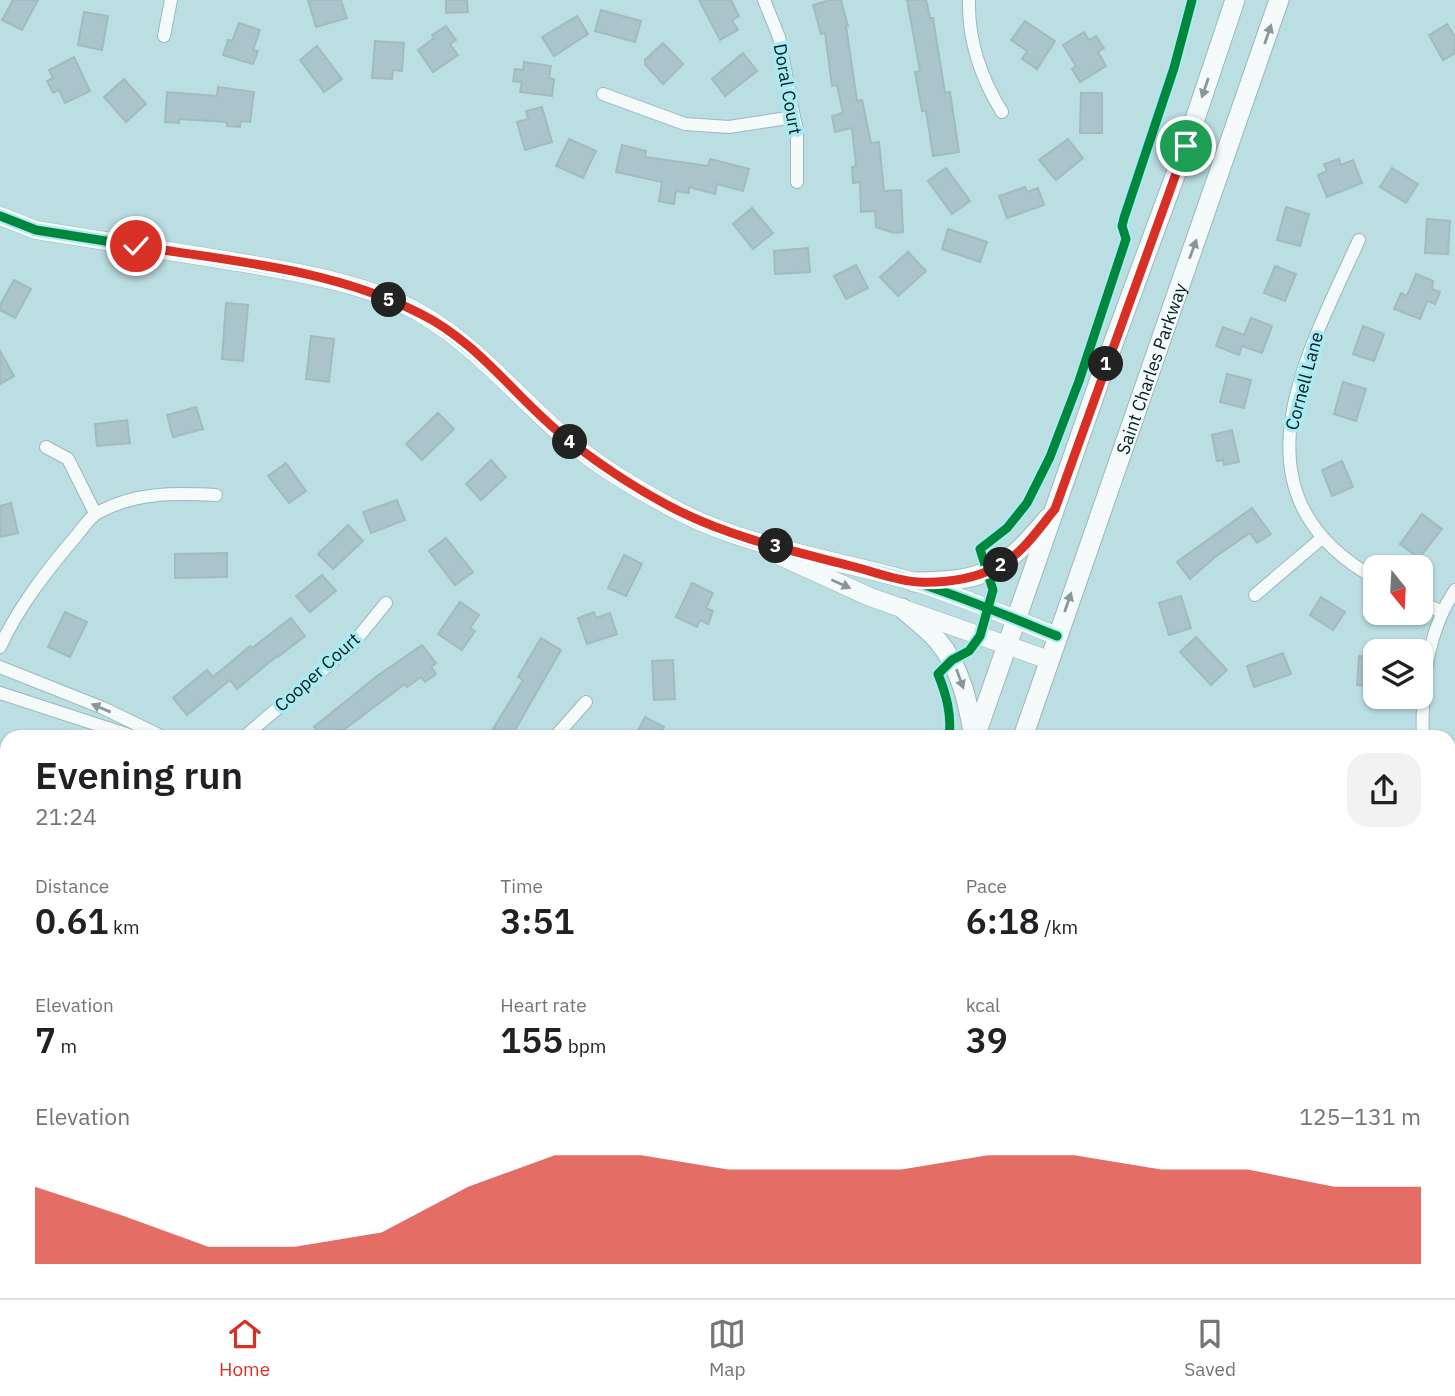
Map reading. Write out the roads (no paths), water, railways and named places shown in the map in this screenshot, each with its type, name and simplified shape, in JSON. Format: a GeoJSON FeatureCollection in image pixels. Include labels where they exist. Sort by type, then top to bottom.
{"type":"FeatureCollection","features":[{"type":"Feature","properties":{"kind":"main road"},"geometry":{"type":"LineString","coordinates":[[977,730],[1186,146],[1235,0]]}},
{"type":"Feature","properties":{"kind":"main road","name":"Saint Charles Parkway"},"geometry":{"type":"LineString","coordinates":[[1025,730],[1279,0]]}},
{"type":"Feature","properties":{"kind":"main road"},"geometry":{"type":"LineString","coordinates":[[914,582],[952,581],[996,568],[1025,546],[1055,509]]}},
{"type":"Feature","properties":{"kind":"main road"},"geometry":{"type":"LineString","coordinates":[[902,608],[937,639],[952,660],[963,687],[973,730]]}},
{"type":"Feature","properties":{"kind":"street"},"geometry":{"type":"LineString","coordinates":[[164,36],[171,0]]}},
{"type":"Feature","properties":{"kind":"street","name":"Doral Court"},"geometry":{"type":"LineString","coordinates":[[764,0],[779,37],[797,131],[797,182]]}},
{"type":"Feature","properties":{"kind":"street"},"geometry":{"type":"LineString","coordinates":[[969,0],[968,11],[976,57],[989,90],[1002,112]]}},
{"type":"Feature","properties":{"kind":"street"},"geometry":{"type":"LineString","coordinates":[[603,94],[685,124],[729,127],[794,117]]}},
{"type":"Feature","properties":{"kind":"street"},"geometry":{"type":"LineString","coordinates":[[0,216],[36,229],[296,272],[400,303],[442,327],[482,358],[569,441],[618,476],[680,512],[902,608],[1049,660]]}},
{"type":"Feature","properties":{"kind":"street","name":"Cornell Lane"},"geometry":{"type":"LineString","coordinates":[[1359,240],[1319,323],[1295,399],[1288,436],[1289,463],[1298,501],[1307,520],[1322,538],[1363,570]]}},
{"type":"Feature","properties":{"kind":"street"},"geometry":{"type":"LineString","coordinates":[[46,447],[68,460],[95,513]]}},
{"type":"Feature","properties":{"kind":"street"},"geometry":{"type":"LineString","coordinates":[[0,647],[16,616],[49,568],[95,513],[151,495],[216,495]]}},
{"type":"Feature","properties":{"kind":"street"},"geometry":{"type":"LineString","coordinates":[[735,534],[800,554],[914,582],[1057,636]]}},
{"type":"Feature","properties":{"kind":"street"},"geometry":{"type":"LineString","coordinates":[[1255,595],[1322,538]]}},
{"type":"Feature","properties":{"kind":"street"},"geometry":{"type":"LineString","coordinates":[[1423,730],[1423,685],[1442,612],[1455,590]]}},
{"type":"Feature","properties":{"kind":"street","name":"Cooper Court"},"geometry":{"type":"LineString","coordinates":[[252,730],[351,646],[386,603]]}},
{"type":"Feature","properties":{"kind":"street"},"geometry":{"type":"LineString","coordinates":[[1433,608],[1442,612]]}},
{"type":"Feature","properties":{"kind":"street"},"geometry":{"type":"LineString","coordinates":[[0,667],[103,708],[149,730]]}},
{"type":"Feature","properties":{"kind":"street"},"geometry":{"type":"LineString","coordinates":[[0,694],[113,730]]}},
{"type":"Feature","properties":{"kind":"street"},"geometry":{"type":"LineString","coordinates":[[561,730],[586,702]]}}]}
